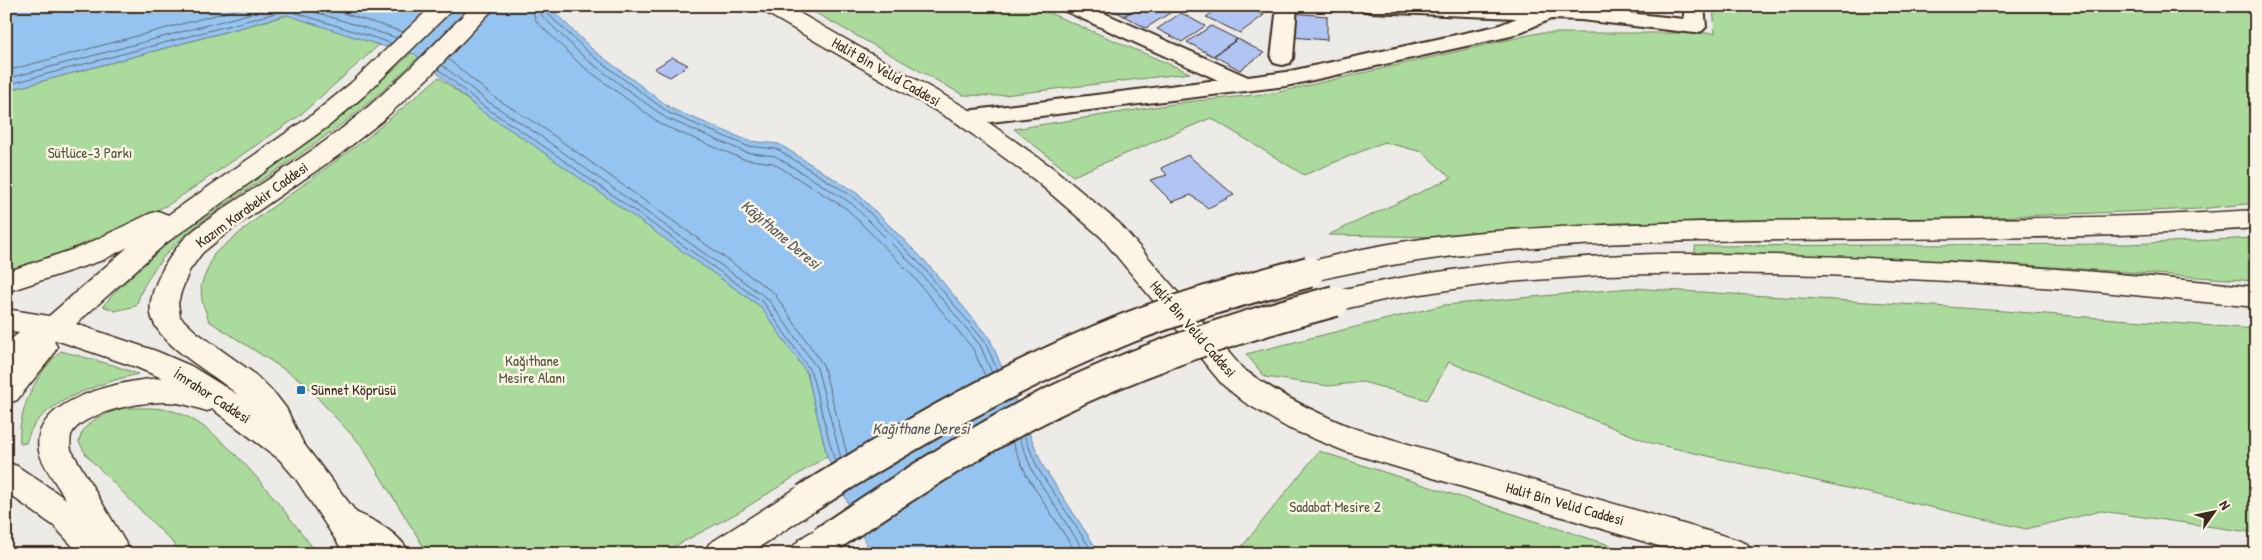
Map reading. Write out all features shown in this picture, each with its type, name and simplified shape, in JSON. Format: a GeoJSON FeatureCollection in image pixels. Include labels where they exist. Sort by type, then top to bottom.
{"type":"FeatureCollection","features":[{"type":"Feature","properties":{"kind":"main road","name":"Kazım Karabekir Caddesi"},"geometry":{"type":"LineString","coordinates":[[54,328],[157,236],[320,120],[445,6]]}},
{"type":"Feature","properties":{"kind":"main road","name":"Kazım Karabekir Caddesi"},"geometry":{"type":"LineString","coordinates":[[290,450],[284,430],[272,410],[252,388],[182,337],[167,321],[164,308],[170,281],[192,247],[206,235],[357,129],[410,82],[485,6]]}},
{"type":"Feature","properties":{"kind":"main road","name":"Halit Bin Velid Caddesi"},"geometry":{"type":"LineString","coordinates":[[772,6],[966,118],[1044,174],[1110,230],[1213,355],[1232,376],[1255,394],[1299,419],[1347,439],[1735,554]]}},
{"type":"Feature","properties":{"kind":"main road"},"geometry":{"type":"LineString","coordinates":[[6,282],[93,252],[121,240],[194,200],[222,189]]}},
{"type":"Feature","properties":{"kind":"main road"},"geometry":{"type":"LineString","coordinates":[[722,554],[806,499],[920,429],[985,393],[1039,367],[1180,309],[1216,297],[1309,272],[1400,254],[1475,244],[1566,237],[1745,230],[2105,227],[2256,219]]}},
{"type":"Feature","properties":{"kind":"main road"},"geometry":{"type":"LineString","coordinates":[[815,547],[912,482],[979,442],[1079,389],[1127,368],[1224,332],[1287,312],[1370,292],[1485,274],[1574,266],[1694,263],[1815,265],[1976,273],[2256,297]]}},
{"type":"Feature","properties":{"kind":"main road","name":"İmrahor Caddesi"},"geometry":{"type":"LineString","coordinates":[[6,320],[54,328],[146,359],[181,374],[230,405],[290,450],[307,470],[344,522],[363,554]]}},
{"type":"Feature","properties":{"kind":"main road"},"geometry":{"type":"LineString","coordinates":[[6,360],[31,338],[54,328]]}},
{"type":"Feature","properties":{"kind":"main road"},"geometry":{"type":"LineString","coordinates":[[6,392],[45,344],[54,328]]}},
{"type":"Feature","properties":{"kind":"main road"},"geometry":{"type":"LineString","coordinates":[[115,554],[55,452],[53,444],[65,422],[76,412],[90,405],[115,396],[139,392],[180,392],[230,405]]}},
{"type":"Feature","properties":{"kind":"main road"},"geometry":{"type":"LineString","coordinates":[[6,475],[65,516],[102,554]]}},
{"type":"Feature","properties":{"kind":"main road"},"geometry":{"type":"LineString","coordinates":[[344,522],[376,540],[393,554]]}},
{"type":"Feature","properties":{"kind":"street"},"geometry":{"type":"LineString","coordinates":[[1070,6],[1245,84]]}},
{"type":"Feature","properties":{"kind":"street"},"geometry":{"type":"LineString","coordinates":[[1282,58],[1287,6]]}},
{"type":"Feature","properties":{"kind":"street"},"geometry":{"type":"LineString","coordinates":[[1370,6],[1469,8],[1548,13],[1695,16]]}},
{"type":"Feature","properties":{"kind":"street"},"geometry":{"type":"LineString","coordinates":[[966,118],[1286,79],[1503,32],[1548,13]]}},
{"type":"Feature","properties":{"kind":"green space"},"geometry":{"type":"Polygon","coordinates":[[[803,6],[1033,6],[1190,73],[996,96],[963,95],[803,6]]]}},
{"type":"Feature","properties":{"kind":"green space"},"geometry":{"type":"Polygon","coordinates":[[[1713,6],[2256,6],[2256,203],[2199,209],[1965,218],[1615,223],[1446,237],[1328,235],[1451,178],[1422,152],[1384,142],[1304,175],[1211,118],[1073,176],[1014,129],[1186,102],[1275,93],[1538,33],[1715,33],[1713,6]]]}},
{"type":"Feature","properties":{"kind":"green space","name":"Sütlüce-3 Parkı"},"geometry":{"type":"Polygon","coordinates":[[[288,15],[379,45],[299,116],[171,203],[135,222],[49,258],[6,271],[6,91],[288,15]]]}},
{"type":"Feature","properties":{"kind":"green space"},"geometry":{"type":"Polygon","coordinates":[[[420,45],[429,47],[362,108],[308,149],[220,208],[185,235],[169,250],[156,267],[144,285],[136,306],[115,311],[103,306],[113,294],[171,239],[352,108],[420,45]]]}},
{"type":"Feature","properties":{"kind":"green space","name":"Kağıthane Mesire Alanı"},"geometry":{"type":"Polygon","coordinates":[[[439,77],[480,110],[529,142],[761,307],[807,373],[827,456],[739,512],[660,554],[428,554],[361,445],[302,381],[209,321],[202,301],[201,285],[214,254],[259,217],[367,138],[439,77]]]}},
{"type":"Feature","properties":{"kind":"green space"},"geometry":{"type":"Polygon","coordinates":[[[2256,238],[2256,281],[1980,262],[1695,253],[1695,246],[2128,244],[2256,238]]]}},
{"type":"Feature","properties":{"kind":"green space"},"geometry":{"type":"Polygon","coordinates":[[[1631,288],[1919,305],[2256,329],[2256,533],[2101,511],[2026,529],[1651,443],[1449,362],[1427,400],[1363,382],[1329,386],[1265,377],[1246,354],[1444,305],[1631,288]]]}},
{"type":"Feature","properties":{"kind":"green space"},"geometry":{"type":"Polygon","coordinates":[[[61,351],[138,374],[96,386],[54,406],[34,425],[26,443],[20,444],[22,419],[30,393],[44,370],[61,351]]]}},
{"type":"Feature","properties":{"kind":"green space"},"geometry":{"type":"Polygon","coordinates":[[[124,408],[155,408],[173,411],[193,419],[213,433],[252,472],[318,554],[184,554],[87,456],[79,442],[81,434],[90,423],[102,416],[124,408]]]}},
{"type":"Feature","properties":{"kind":"green space","name":"Sadabat Mesire 2"},"geometry":{"type":"Polygon","coordinates":[[[1319,451],[1637,554],[1236,554],[1319,451]]]}},
{"type":"Feature","properties":{"kind":"water","name":"Kağıthane Deresi"},"geometry":{"type":"Polygon","coordinates":[[[6,6],[548,6],[593,50],[672,109],[749,141],[779,144],[858,194],[926,262],[990,339],[1043,466],[1100,554],[875,554],[867,546],[827,456],[807,373],[761,307],[529,142],[480,110],[415,54],[379,45],[287,15],[6,91],[6,6]]]}},
{"type":"Feature","properties":{"kind":"building"},"geometry":{"type":"Polygon","coordinates":[[[1106,6],[1139,6],[1124,16],[1106,6]]]}},
{"type":"Feature","properties":{"kind":"building"},"geometry":{"type":"Polygon","coordinates":[[[1139,6],[1165,6],[1173,11],[1146,28],[1124,16],[1139,6]]]}},
{"type":"Feature","properties":{"kind":"building"},"geometry":{"type":"Polygon","coordinates":[[[1221,6],[1244,6],[1264,15],[1240,33],[1206,17],[1221,6]]]}},
{"type":"Feature","properties":{"kind":"building"},"geometry":{"type":"Polygon","coordinates":[[[1181,13],[1205,26],[1182,42],[1157,29],[1181,13]]]}},
{"type":"Feature","properties":{"kind":"building"},"geometry":{"type":"Polygon","coordinates":[[[1293,13],[1327,16],[1327,40],[1292,37],[1293,13]]]}},
{"type":"Feature","properties":{"kind":"building"},"geometry":{"type":"Polygon","coordinates":[[[1211,26],[1237,39],[1213,56],[1187,42],[1211,26]]]}},
{"type":"Feature","properties":{"kind":"building"},"geometry":{"type":"Polygon","coordinates":[[[1238,39],[1264,53],[1240,70],[1214,56],[1238,39]]]}},
{"type":"Feature","properties":{"kind":"building"},"geometry":{"type":"Polygon","coordinates":[[[672,57],[688,65],[670,77],[654,69],[672,57]]]}},
{"type":"Feature","properties":{"kind":"building"},"geometry":{"type":"Polygon","coordinates":[[[1188,155],[1234,195],[1208,208],[1191,195],[1172,202],[1150,180],[1167,175],[1161,168],[1188,155]]]}},
{"type":"Feature","properties":{"kind":"place","name":"Sünnet Köprüsü"},"geometry":{"type":"Point","coordinates":[301,390]}},
{"type":"Feature","properties":{"kind":"water label","name":"Kâğıthane Deresi"},"geometry":{"type":"Point","coordinates":[781,234]}}]}
